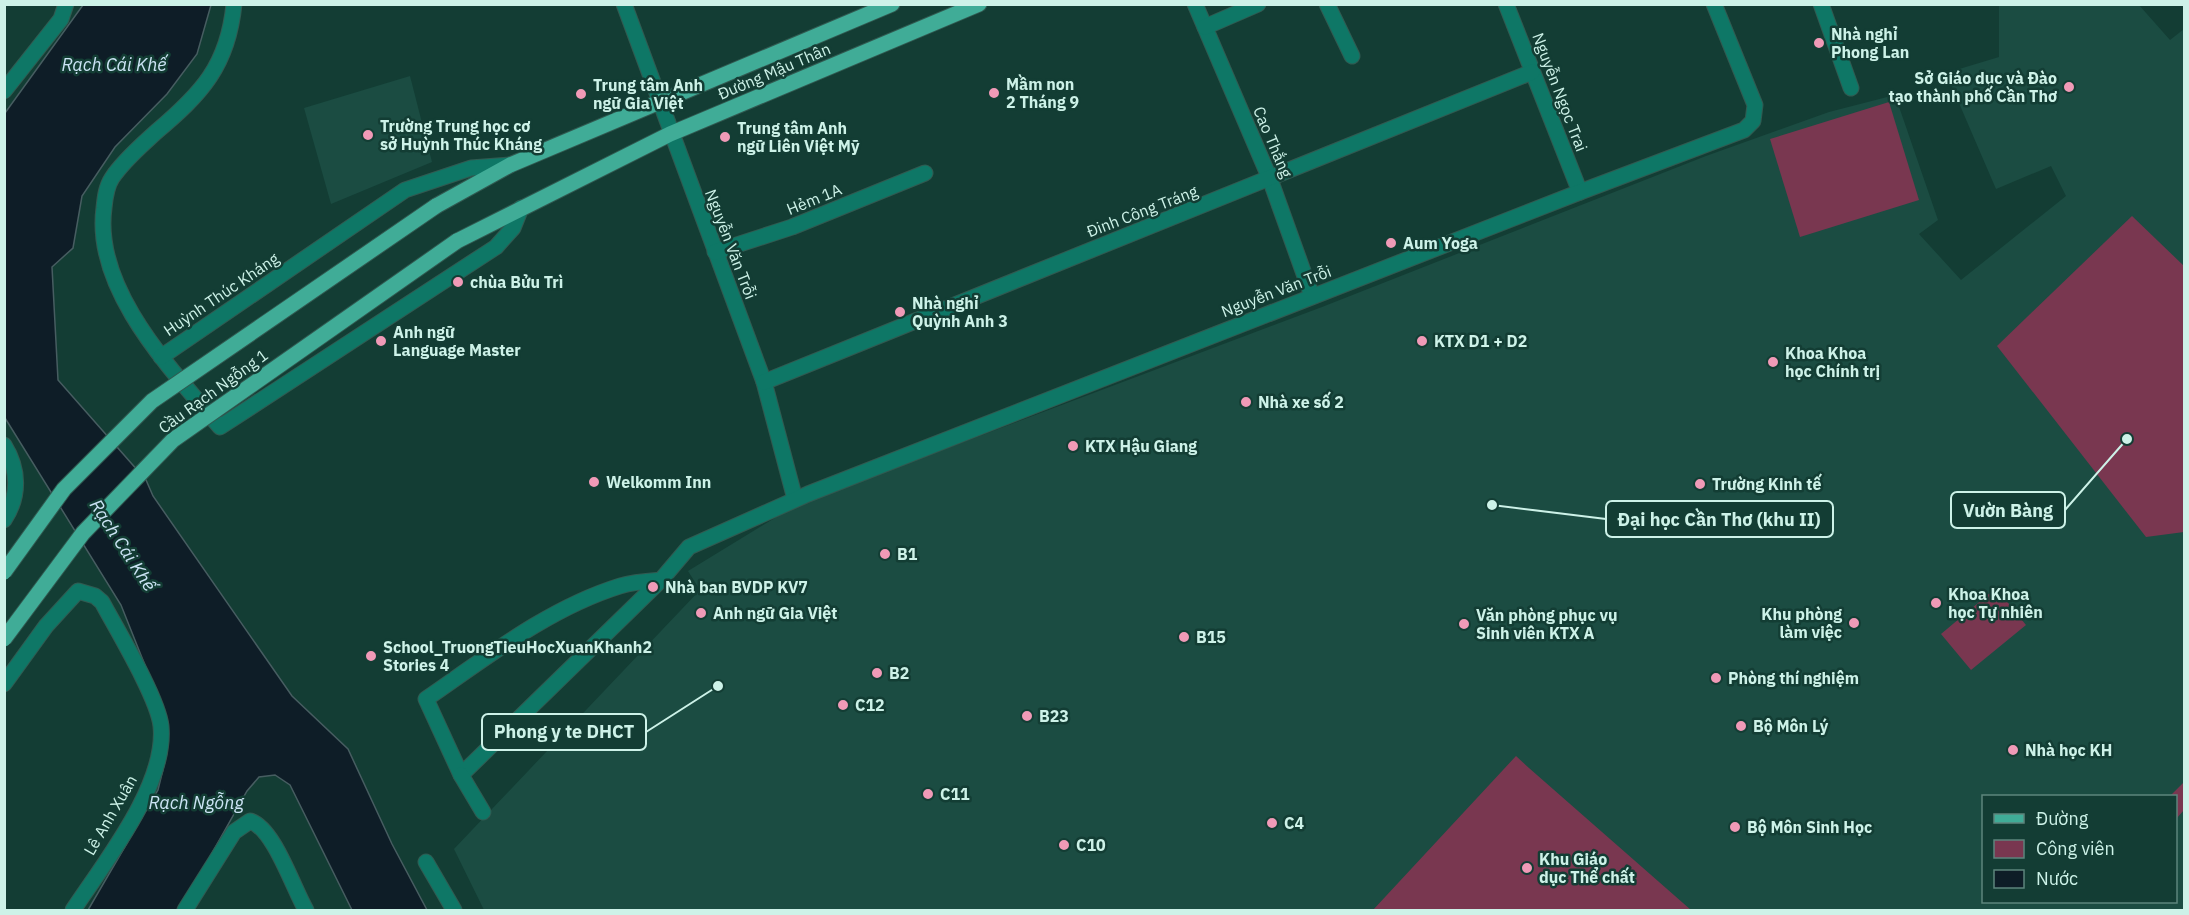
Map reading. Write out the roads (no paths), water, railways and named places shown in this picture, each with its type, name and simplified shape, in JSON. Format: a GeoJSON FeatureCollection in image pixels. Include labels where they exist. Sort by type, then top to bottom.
{"type":"FeatureCollection","features":[{"type":"Feature","properties":{"kind":"main road","name":"Đường Mậu Thân"},"geometry":{"type":"LineString","coordinates":[[436,206],[510,165],[892,4]]}},
{"type":"Feature","properties":{"kind":"main road","name":"Đường Mậu Thân"},"geometry":{"type":"LineString","coordinates":[[458,241],[670,134],[979,4]]}},
{"type":"Feature","properties":{"kind":"main road","name":"Cầu Rạch Ngỗng 1"},"geometry":{"type":"LineString","coordinates":[[4,572],[64,489],[152,401],[436,206]]}},
{"type":"Feature","properties":{"kind":"main road","name":"Cầu Rạch Ngỗng 1"},"geometry":{"type":"LineString","coordinates":[[4,639],[83,533],[173,440],[458,241]]}},
{"type":"Feature","properties":{"kind":"street"},"geometry":{"type":"LineString","coordinates":[[4,92],[61,19],[66,4]]}},
{"type":"Feature","properties":{"kind":"street","name":"Huỳnh Thúc Kháng"},"geometry":{"type":"LineString","coordinates":[[234,4],[220,61],[200,93],[131,156],[112,178],[106,194],[102,237],[106,257],[122,295],[161,357],[405,190],[471,168],[510,165]]}},
{"type":"Feature","properties":{"kind":"street","name":"Nguyễn Văn Trỗi"},"geometry":{"type":"LineString","coordinates":[[624,4],[670,134],[764,382],[795,499]]}},
{"type":"Feature","properties":{"kind":"street","name":"Cao Thắng"},"geometry":{"type":"LineString","coordinates":[[1195,4],[1270,179],[1312,296]]}},
{"type":"Feature","properties":{"kind":"street"},"geometry":{"type":"LineString","coordinates":[[1205,27],[1258,4]]}},
{"type":"Feature","properties":{"kind":"street"},"geometry":{"type":"LineString","coordinates":[[1327,4],[1352,56]]}},
{"type":"Feature","properties":{"kind":"street","name":"Nguyễn Ngọc Trai"},"geometry":{"type":"LineString","coordinates":[[1506,4],[1580,192]]}},
{"type":"Feature","properties":{"kind":"street","name":"Nguyễn Văn Trỗi"},"geometry":{"type":"LineString","coordinates":[[460,775],[661,580],[689,547],[795,499],[1312,296],[1744,130],[1753,121],[1755,105],[1714,4]]}},
{"type":"Feature","properties":{"kind":"street"},"geometry":{"type":"LineString","coordinates":[[1821,4],[1851,88]]}},
{"type":"Feature","properties":{"kind":"street","name":"Đinh Công Tráng"},"geometry":{"type":"LineString","coordinates":[[764,382],[1533,72]]}},
{"type":"Feature","properties":{"kind":"street","name":"Hẻm 1A"},"geometry":{"type":"LineString","coordinates":[[715,252],[792,227],[925,173]]}},
{"type":"Feature","properties":{"kind":"street"},"geometry":{"type":"LineString","coordinates":[[161,357],[220,426],[495,247],[513,228],[521,208]]}},
{"type":"Feature","properties":{"kind":"street"},"geometry":{"type":"LineString","coordinates":[[4,445],[17,483],[12,508],[4,520]]}},
{"type":"Feature","properties":{"kind":"street"},"geometry":{"type":"LineString","coordinates":[[483,812],[460,775],[426,699],[493,653],[562,611],[621,585],[661,580]]}},
{"type":"Feature","properties":{"kind":"street","name":"Lê Anh Xuân"},"geometry":{"type":"LineString","coordinates":[[4,684],[46,626],[78,591],[102,602],[154,704],[161,725],[161,750],[150,784],[131,819],[73,910]]}},
{"type":"Feature","properties":{"kind":"street"},"geometry":{"type":"LineString","coordinates":[[185,910],[234,832],[250,821],[259,824],[270,838],[306,910]]}},
{"type":"Feature","properties":{"kind":"street"},"geometry":{"type":"LineString","coordinates":[[426,862],[454,910]]}},
{"type":"Feature","properties":{"kind":"water","name":"Rạch Cái Khế"},"geometry":{"type":"Polygon","coordinates":[[[83,5],[211,5],[197,54],[167,94],[115,147],[82,196],[73,248],[52,267],[58,380],[146,480],[153,496],[292,696],[348,749],[392,844],[427,910],[352,910],[290,785],[275,775],[259,777],[247,791],[180,910],[88,910],[158,790],[167,753],[166,718],[121,605],[5,418],[5,113],[83,5]]]}},
{"type":"Feature","properties":{"kind":"place","name":"Nhà nghỉ Phong Lan"},"geometry":{"type":"Point","coordinates":[1819,43]}},
{"type":"Feature","properties":{"kind":"place","name":"Sở Giáo dục và Đào tạo thành phố Cần Thơ"},"geometry":{"type":"Point","coordinates":[2069,87]}},
{"type":"Feature","properties":{"kind":"place","name":"Mầm non 2 Tháng 9"},"geometry":{"type":"Point","coordinates":[994,93]}},
{"type":"Feature","properties":{"kind":"place","name":"Trung tâm Anh ngữ Gia Việt"},"geometry":{"type":"Point","coordinates":[581,94]}},
{"type":"Feature","properties":{"kind":"place","name":"Trường Trung học cơ sở Huỳnh Thúc Kháng"},"geometry":{"type":"Point","coordinates":[368,135]}},
{"type":"Feature","properties":{"kind":"place","name":"Trung tâm Anh ngữ Liên Việt Mỹ"},"geometry":{"type":"Point","coordinates":[725,137]}},
{"type":"Feature","properties":{"kind":"place","name":"Aum Yoga"},"geometry":{"type":"Point","coordinates":[1391,243]}},
{"type":"Feature","properties":{"kind":"place","name":"chùa Bửu Trì"},"geometry":{"type":"Point","coordinates":[458,282]}},
{"type":"Feature","properties":{"kind":"place","name":"Nhà nghỉ Quỳnh Anh 3"},"geometry":{"type":"Point","coordinates":[900,312]}},
{"type":"Feature","properties":{"kind":"place","name":"Anh ngữ Language Master"},"geometry":{"type":"Point","coordinates":[381,341]}},
{"type":"Feature","properties":{"kind":"place","name":"KTX D1 + D2"},"geometry":{"type":"Point","coordinates":[1422,341]}},
{"type":"Feature","properties":{"kind":"place","name":"Khoa Khoa học Chính trị"},"geometry":{"type":"Point","coordinates":[1773,362]}},
{"type":"Feature","properties":{"kind":"place","name":"Nhà xe số 2"},"geometry":{"type":"Point","coordinates":[1246,402]}},
{"type":"Feature","properties":{"kind":"place","name":"Vườn Bàng"},"geometry":{"type":"Point","coordinates":[2127,439]}},
{"type":"Feature","properties":{"kind":"place","name":"KTX Hậu Giang"},"geometry":{"type":"Point","coordinates":[1073,446]}},
{"type":"Feature","properties":{"kind":"place","name":"Welkomm Inn"},"geometry":{"type":"Point","coordinates":[594,482]}},
{"type":"Feature","properties":{"kind":"place","name":"Trường Kinh tế"},"geometry":{"type":"Point","coordinates":[1700,484]}},
{"type":"Feature","properties":{"kind":"place","name":"Đại học Cần Thơ (khu II)"},"geometry":{"type":"Point","coordinates":[1492,505]}},
{"type":"Feature","properties":{"kind":"place","name":"B1"},"geometry":{"type":"Point","coordinates":[885,554]}},
{"type":"Feature","properties":{"kind":"place","name":"Nhà ban BVDP KV7"},"geometry":{"type":"Point","coordinates":[653,587]}},
{"type":"Feature","properties":{"kind":"place","name":"Khoa Khoa học Tự nhiên"},"geometry":{"type":"Point","coordinates":[1936,603]}},
{"type":"Feature","properties":{"kind":"place","name":"Anh ngữ Gia Việt"},"geometry":{"type":"Point","coordinates":[701,613]}},
{"type":"Feature","properties":{"kind":"place","name":"Khu phòng làm việc"},"geometry":{"type":"Point","coordinates":[1854,623]}},
{"type":"Feature","properties":{"kind":"place","name":"Văn phòng phục vụ Sinh viên KTX A"},"geometry":{"type":"Point","coordinates":[1464,624]}},
{"type":"Feature","properties":{"kind":"place","name":"B15"},"geometry":{"type":"Point","coordinates":[1184,637]}},
{"type":"Feature","properties":{"kind":"place","name":"School_TruongTieuHocXuanKhanh2 Stories 4"},"geometry":{"type":"Point","coordinates":[371,656]}},
{"type":"Feature","properties":{"kind":"place","name":"B2"},"geometry":{"type":"Point","coordinates":[877,673]}},
{"type":"Feature","properties":{"kind":"place","name":"Phòng thí nghiệm"},"geometry":{"type":"Point","coordinates":[1716,678]}},
{"type":"Feature","properties":{"kind":"place","name":"Phong y te DHCT"},"geometry":{"type":"Point","coordinates":[718,686]}},
{"type":"Feature","properties":{"kind":"place","name":"C12"},"geometry":{"type":"Point","coordinates":[843,705]}},
{"type":"Feature","properties":{"kind":"place","name":"B23"},"geometry":{"type":"Point","coordinates":[1027,716]}},
{"type":"Feature","properties":{"kind":"place","name":"Bộ Môn Lý"},"geometry":{"type":"Point","coordinates":[1741,726]}},
{"type":"Feature","properties":{"kind":"place","name":"Nhà học KH"},"geometry":{"type":"Point","coordinates":[2013,750]}},
{"type":"Feature","properties":{"kind":"place","name":"C11"},"geometry":{"type":"Point","coordinates":[928,794]}},
{"type":"Feature","properties":{"kind":"place","name":"C4"},"geometry":{"type":"Point","coordinates":[1272,823]}},
{"type":"Feature","properties":{"kind":"place","name":"Bộ Môn Sinh Học"},"geometry":{"type":"Point","coordinates":[1735,827]}},
{"type":"Feature","properties":{"kind":"place","name":"C10"},"geometry":{"type":"Point","coordinates":[1064,845]}},
{"type":"Feature","properties":{"kind":"place","name":"Khu Giáo dục Thể chất"},"geometry":{"type":"Point","coordinates":[1527,868]}},
{"type":"Feature","properties":{"kind":"water label","name":"Rạch Ngỗng"},"geometry":{"type":"Point","coordinates":[196,802]}}]}
